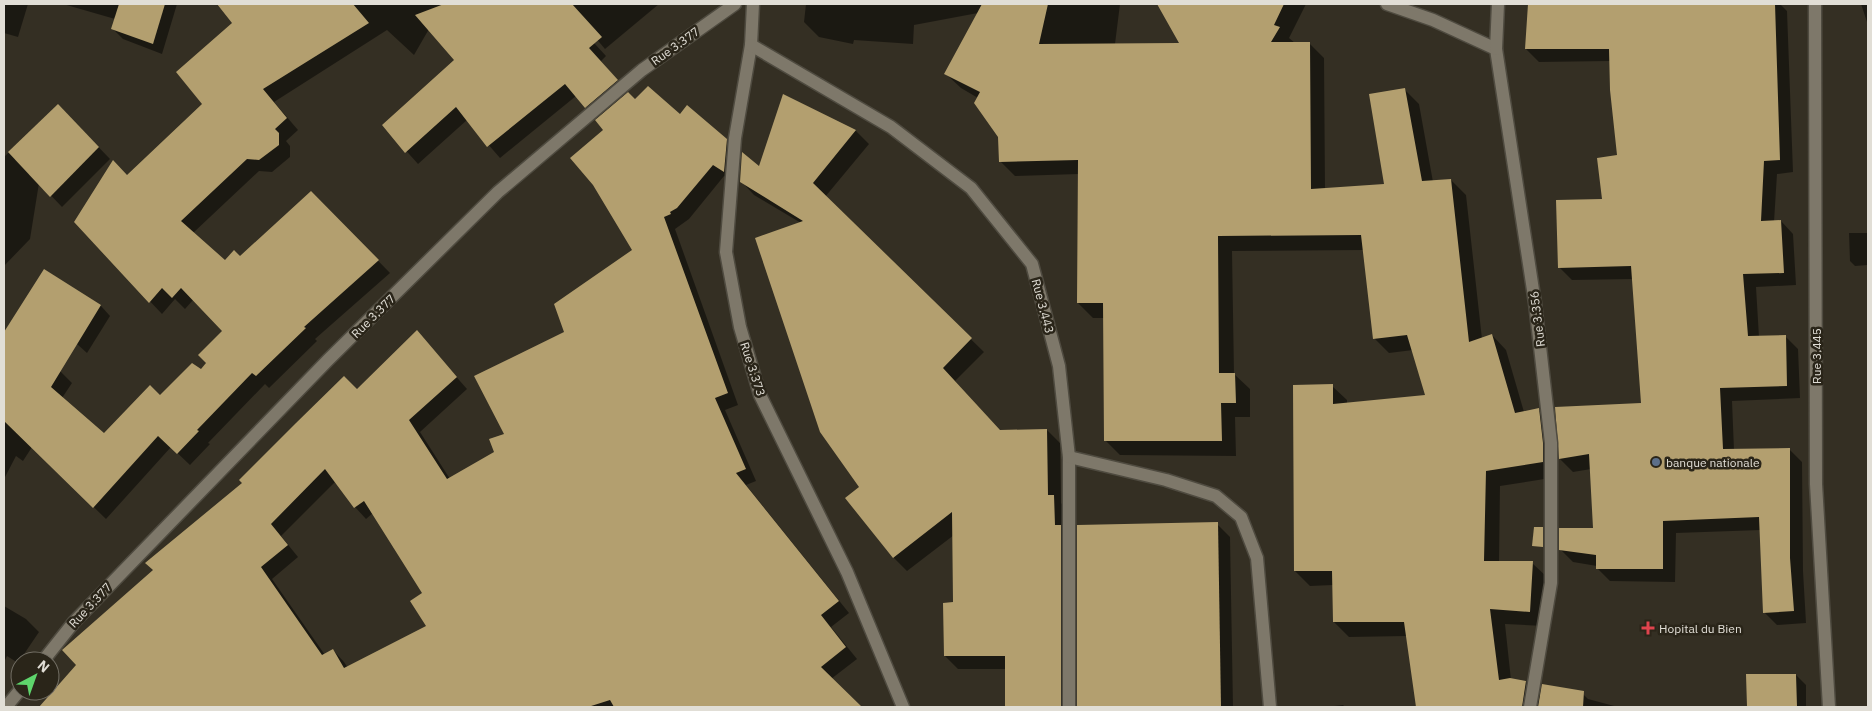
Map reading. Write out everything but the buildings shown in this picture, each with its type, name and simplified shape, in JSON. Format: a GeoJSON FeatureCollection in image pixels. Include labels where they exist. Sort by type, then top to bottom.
{"type":"FeatureCollection","features":[{"type":"Feature","properties":{"kind":"street","name":"Rue 3.377"},"geometry":{"type":"LineString","coordinates":[[50,651],[108,586],[328,360],[498,192],[642,70],[734,4]]}},
{"type":"Feature","properties":{"kind":"street","name":"Rue 3.373"},"geometry":{"type":"LineString","coordinates":[[753,4],[751,45],[735,138],[726,252],[740,327],[760,395],[847,572],[903,707]]}},
{"type":"Feature","properties":{"kind":"street"},"geometry":{"type":"LineString","coordinates":[[1387,4],[1433,20],[1496,49]]}},
{"type":"Feature","properties":{"kind":"street","name":"Rue 3.356"},"geometry":{"type":"LineString","coordinates":[[1498,4],[1496,49],[1535,303],[1551,443],[1551,583],[1530,707]]}},
{"type":"Feature","properties":{"kind":"street","name":"Rue 3.445"},"geometry":{"type":"LineString","coordinates":[[1815,4],[1816,484],[1829,707]]}},
{"type":"Feature","properties":{"kind":"street","name":"Rue 3.443"},"geometry":{"type":"LineString","coordinates":[[751,45],[891,126],[971,188],[1032,264],[1059,366],[1069,458],[1069,707]]}},
{"type":"Feature","properties":{"kind":"street"},"geometry":{"type":"LineString","coordinates":[[1069,458],[1166,480],[1216,496],[1241,517],[1257,558],[1270,707]]}},
{"type":"Feature","properties":{"kind":"place","name":"banque nationale"},"geometry":{"type":"Point","coordinates":[1656,462]}},
{"type":"Feature","properties":{"kind":"place","name":"Hopital du Bien"},"geometry":{"type":"Point","coordinates":[1648,628]}}]}
